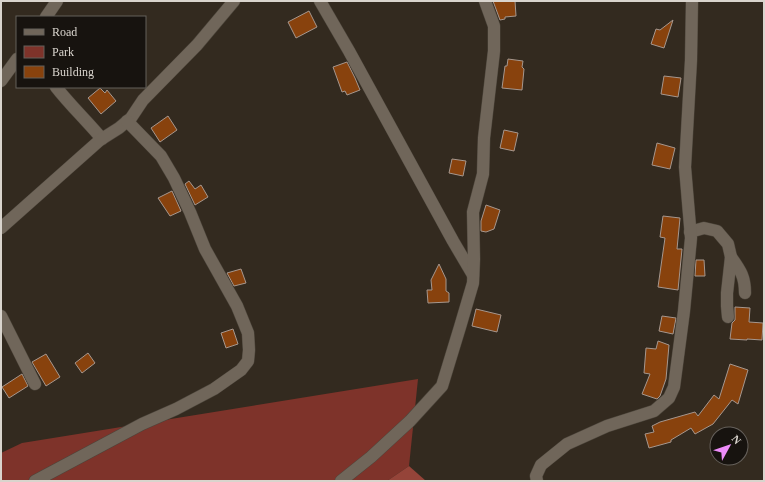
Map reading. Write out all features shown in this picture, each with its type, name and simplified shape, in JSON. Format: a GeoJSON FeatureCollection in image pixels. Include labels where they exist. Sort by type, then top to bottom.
{"type":"FeatureCollection","features":[{"type":"Feature","properties":{"kind":"street"},"geometry":{"type":"LineString","coordinates":[[47,16],[57,1]]}},
{"type":"Feature","properties":{"kind":"street"},"geometry":{"type":"LineString","coordinates":[[1,228],[102,139],[127,122],[143,100],[197,45],[234,1]]}},
{"type":"Feature","properties":{"kind":"street"},"geometry":{"type":"LineString","coordinates":[[320,1],[353,57],[473,275]]}},
{"type":"Feature","properties":{"kind":"street"},"geometry":{"type":"LineString","coordinates":[[341,481],[371,457],[410,421],[442,386],[460,328],[473,283],[473,212],[483,174],[484,138],[494,51],[494,26],[485,1]]}},
{"type":"Feature","properties":{"kind":"street"},"geometry":{"type":"LineString","coordinates":[[537,481],[536,476],[541,465],[567,444],[607,426],[654,410],[669,398],[674,387],[684,311],[690,232],[685,167],[691,60],[692,1]]}},
{"type":"Feature","properties":{"kind":"street"},"geometry":{"type":"LineString","coordinates":[[9,73],[16,61]]}},
{"type":"Feature","properties":{"kind":"street"},"geometry":{"type":"LineString","coordinates":[[57,88],[102,139]]}},
{"type":"Feature","properties":{"kind":"street"},"geometry":{"type":"LineString","coordinates":[[36,481],[142,424],[176,409],[214,389],[241,370],[248,361],[248,333],[237,306],[205,248],[174,178],[161,156],[127,122]]}},
{"type":"Feature","properties":{"kind":"street"},"geometry":{"type":"LineString","coordinates":[[690,232],[704,228],[717,231],[728,244],[731,258],[726,306],[728,317]]}},
{"type":"Feature","properties":{"kind":"street"},"geometry":{"type":"LineString","coordinates":[[731,258],[741,272],[745,281],[744,294]]}},
{"type":"Feature","properties":{"kind":"street"},"geometry":{"type":"LineString","coordinates":[[1,316],[35,384]]}},
{"type":"Feature","properties":{"kind":"green space"},"geometry":{"type":"Polygon","coordinates":[[[418,379],[409,466],[387,481],[1,481],[1,453],[22,443],[418,379]]]}},
{"type":"Feature","properties":{"kind":"shaded area"},"geometry":{"type":"Polygon","coordinates":[[[409,466],[426,481],[387,481],[409,466]]]}},
{"type":"Feature","properties":{"kind":"building"},"geometry":{"type":"Polygon","coordinates":[[[493,1],[515,1],[516,16],[505,17],[505,19],[500,20],[493,1]]]}},
{"type":"Feature","properties":{"kind":"building"},"geometry":{"type":"Polygon","coordinates":[[[309,11],[317,27],[296,38],[288,22],[309,11]]]}},
{"type":"Feature","properties":{"kind":"building"},"geometry":{"type":"Polygon","coordinates":[[[673,20],[664,48],[651,44],[656,29],[660,30],[673,20]]]}},
{"type":"Feature","properties":{"kind":"building"},"geometry":{"type":"Polygon","coordinates":[[[508,59],[523,61],[522,67],[524,69],[522,90],[502,88],[505,66],[507,66],[508,59]]]}},
{"type":"Feature","properties":{"kind":"building"},"geometry":{"type":"Polygon","coordinates":[[[347,62],[360,90],[347,95],[345,91],[342,92],[333,67],[347,62]]]}},
{"type":"Feature","properties":{"kind":"building"},"geometry":{"type":"Polygon","coordinates":[[[664,76],[681,78],[678,97],[661,94],[664,76]]]}},
{"type":"Feature","properties":{"kind":"building"},"geometry":{"type":"Polygon","coordinates":[[[100,88],[105,93],[107,90],[116,101],[101,114],[88,98],[100,88]]]}},
{"type":"Feature","properties":{"kind":"building"},"geometry":{"type":"Polygon","coordinates":[[[168,116],[177,130],[160,142],[151,128],[168,116]]]}},
{"type":"Feature","properties":{"kind":"building"},"geometry":{"type":"Polygon","coordinates":[[[504,130],[518,133],[514,151],[500,148],[504,130]]]}},
{"type":"Feature","properties":{"kind":"building"},"geometry":{"type":"Polygon","coordinates":[[[657,143],[675,148],[670,169],[652,165],[657,143]]]}},
{"type":"Feature","properties":{"kind":"building"},"geometry":{"type":"Polygon","coordinates":[[[452,159],[466,161],[463,176],[449,173],[452,159]]]}},
{"type":"Feature","properties":{"kind":"building"},"geometry":{"type":"Polygon","coordinates":[[[189,181],[195,189],[201,185],[208,197],[195,205],[185,184],[189,181]]]}},
{"type":"Feature","properties":{"kind":"building"},"geometry":{"type":"Polygon","coordinates":[[[172,191],[181,211],[170,216],[158,198],[172,191]]]}},
{"type":"Feature","properties":{"kind":"building"},"geometry":{"type":"Polygon","coordinates":[[[486,205],[500,210],[494,229],[486,232],[481,231],[481,221],[486,205]]]}},
{"type":"Feature","properties":{"kind":"building"},"geometry":{"type":"Polygon","coordinates":[[[663,216],[680,218],[677,249],[682,249],[678,290],[658,287],[665,238],[660,237],[663,216]]]}},
{"type":"Feature","properties":{"kind":"building"},"geometry":{"type":"Polygon","coordinates":[[[696,260],[704,260],[705,276],[695,276],[696,260]]]}},
{"type":"Feature","properties":{"kind":"building"},"geometry":{"type":"Polygon","coordinates":[[[439,264],[446,279],[446,291],[449,293],[449,302],[428,303],[427,290],[432,290],[431,280],[439,264]]]}},
{"type":"Feature","properties":{"kind":"building"},"geometry":{"type":"Polygon","coordinates":[[[241,269],[246,283],[234,286],[227,273],[241,269]]]}},
{"type":"Feature","properties":{"kind":"building"},"geometry":{"type":"Polygon","coordinates":[[[735,307],[750,308],[749,322],[763,323],[762,340],[730,339],[732,323],[735,320],[735,307]]]}},
{"type":"Feature","properties":{"kind":"building"},"geometry":{"type":"Polygon","coordinates":[[[476,309],[501,315],[497,332],[472,326],[476,309]]]}},
{"type":"Feature","properties":{"kind":"building"},"geometry":{"type":"Polygon","coordinates":[[[662,316],[676,318],[673,334],[659,331],[662,316]]]}},
{"type":"Feature","properties":{"kind":"building"},"geometry":{"type":"Polygon","coordinates":[[[233,329],[238,344],[226,348],[221,333],[233,329]]]}},
{"type":"Feature","properties":{"kind":"building"},"geometry":{"type":"Polygon","coordinates":[[[658,341],[669,345],[666,379],[660,396],[657,399],[642,394],[650,374],[644,373],[646,348],[656,349],[658,341]]]}},
{"type":"Feature","properties":{"kind":"building"},"geometry":{"type":"Polygon","coordinates":[[[88,353],[95,363],[82,373],[75,363],[88,353]]]}},
{"type":"Feature","properties":{"kind":"building"},"geometry":{"type":"Polygon","coordinates":[[[46,354],[60,377],[46,386],[32,362],[46,354]]]}},
{"type":"Feature","properties":{"kind":"building"},"geometry":{"type":"Polygon","coordinates":[[[730,364],[748,370],[738,404],[732,400],[713,424],[695,434],[691,428],[671,440],[671,442],[649,448],[645,434],[654,432],[652,426],[660,422],[695,412],[698,416],[714,395],[719,399],[730,364]]]}},
{"type":"Feature","properties":{"kind":"building"},"geometry":{"type":"Polygon","coordinates":[[[22,374],[28,386],[9,398],[2,387],[22,374]]]}}]}
